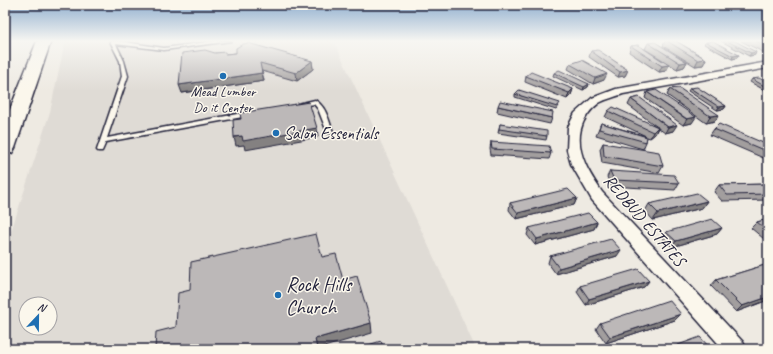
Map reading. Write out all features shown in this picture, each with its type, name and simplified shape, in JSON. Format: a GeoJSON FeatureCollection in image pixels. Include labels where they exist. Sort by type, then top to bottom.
{"type":"FeatureCollection","features":[{"type":"Feature","properties":{"kind":"main road"},"geometry":{"type":"LineString","coordinates":[[5,148],[38,58]]}},
{"type":"Feature","properties":{"kind":"street","name":"REDBUD ESTATES"},"geometry":{"type":"LineString","coordinates":[[736,349],[597,196],[578,164],[574,150],[574,127],[579,116],[596,100],[620,91],[765,67]]}},
{"type":"Feature","properties":{"kind":"lane"},"geometry":{"type":"LineString","coordinates":[[100,150],[125,76],[120,58]]}},
{"type":"Feature","properties":{"kind":"lane"},"geometry":{"type":"LineString","coordinates":[[293,106],[315,102],[321,108],[330,132]]}},
{"type":"Feature","properties":{"kind":"lane"},"geometry":{"type":"LineString","coordinates":[[103,141],[254,113]]}},
{"type":"Feature","properties":{"kind":"shaded area"},"geometry":{"type":"Polygon","coordinates":[[[62,58],[342,58],[476,349],[5,349],[5,250],[50,112],[62,58]]]}},
{"type":"Feature","properties":{"kind":"building"},"geometry":{"type":"Polygon","coordinates":[[[182,58],[300,58],[312,61],[296,73],[260,63],[262,73],[179,85],[182,58]]]}},
{"type":"Feature","properties":{"kind":"building"},"geometry":{"type":"Polygon","coordinates":[[[600,58],[609,58],[628,70],[620,72],[600,58]]]}},
{"type":"Feature","properties":{"kind":"building"},"geometry":{"type":"Polygon","coordinates":[[[649,58],[657,58],[669,65],[662,66],[649,58]]]}},
{"type":"Feature","properties":{"kind":"building"},"geometry":{"type":"Polygon","coordinates":[[[671,58],[680,58],[687,62],[680,63],[671,58]]]}},
{"type":"Feature","properties":{"kind":"building"},"geometry":{"type":"Polygon","coordinates":[[[694,58],[706,59],[698,60],[694,58]]]}},
{"type":"Feature","properties":{"kind":"building"},"geometry":{"type":"Polygon","coordinates":[[[582,60],[607,74],[595,78],[570,64],[582,60]]]}},
{"type":"Feature","properties":{"kind":"building"},"geometry":{"type":"Polygon","coordinates":[[[559,70],[589,84],[584,87],[554,73],[559,70]]]}},
{"type":"Feature","properties":{"kind":"building"},"geometry":{"type":"Polygon","coordinates":[[[531,72],[573,89],[569,93],[526,76],[531,72]]]}},
{"type":"Feature","properties":{"kind":"building"},"geometry":{"type":"Polygon","coordinates":[[[759,78],[768,83],[768,88],[752,79],[759,78]]]}},
{"type":"Feature","properties":{"kind":"building"},"geometry":{"type":"Polygon","coordinates":[[[697,87],[726,106],[719,107],[690,88],[697,87]]]}},
{"type":"Feature","properties":{"kind":"building"},"geometry":{"type":"Polygon","coordinates":[[[679,88],[719,115],[710,116],[670,89],[679,88]]]}},
{"type":"Feature","properties":{"kind":"building"},"geometry":{"type":"Polygon","coordinates":[[[519,90],[560,103],[557,107],[515,94],[519,90]]]}},
{"type":"Feature","properties":{"kind":"building"},"geometry":{"type":"Polygon","coordinates":[[[656,90],[696,117],[687,119],[647,92],[656,90]]]}},
{"type":"Feature","properties":{"kind":"building"},"geometry":{"type":"Polygon","coordinates":[[[639,97],[677,125],[668,127],[631,99],[639,97]]]}},
{"type":"Feature","properties":{"kind":"building"},"geometry":{"type":"Polygon","coordinates":[[[500,101],[553,112],[552,118],[498,106],[500,101]]]}},
{"type":"Feature","properties":{"kind":"building","name":"Salon Essentials"},"geometry":{"type":"Polygon","coordinates":[[[309,102],[317,128],[243,141],[242,136],[234,137],[233,120],[241,119],[240,113],[309,102]]]}},
{"type":"Feature","properties":{"kind":"building"},"geometry":{"type":"Polygon","coordinates":[[[613,107],[658,127],[653,132],[608,111],[613,107]]]}},
{"type":"Feature","properties":{"kind":"building"},"geometry":{"type":"Polygon","coordinates":[[[601,123],[647,137],[646,142],[599,129],[601,123]]]}},
{"type":"Feature","properties":{"kind":"building"},"geometry":{"type":"Polygon","coordinates":[[[500,124],[547,131],[547,136],[499,129],[500,124]]]}},
{"type":"Feature","properties":{"kind":"building"},"geometry":{"type":"Polygon","coordinates":[[[719,124],[768,145],[768,152],[714,129],[719,124]]]}},
{"type":"Feature","properties":{"kind":"building"},"geometry":{"type":"Polygon","coordinates":[[[491,142],[549,146],[551,153],[492,149],[491,142]]]}},
{"type":"Feature","properties":{"kind":"building"},"geometry":{"type":"Polygon","coordinates":[[[603,143],[659,152],[663,166],[604,156],[603,143]]]}},
{"type":"Feature","properties":{"kind":"building"},"geometry":{"type":"Polygon","coordinates":[[[610,171],[674,175],[679,183],[614,180],[610,171]]]}},
{"type":"Feature","properties":{"kind":"building"},"geometry":{"type":"Polygon","coordinates":[[[768,184],[768,194],[727,195],[719,185],[768,184]]]}},
{"type":"Feature","properties":{"kind":"building"},"geometry":{"type":"Polygon","coordinates":[[[568,189],[577,198],[518,213],[510,203],[568,189]]]}},
{"type":"Feature","properties":{"kind":"building"},"geometry":{"type":"Polygon","coordinates":[[[697,193],[707,201],[658,213],[649,204],[697,193]]]}},
{"type":"Feature","properties":{"kind":"building"},"geometry":{"type":"Polygon","coordinates":[[[588,213],[597,222],[537,239],[529,228],[588,213]]]}},
{"type":"Feature","properties":{"kind":"building"},"geometry":{"type":"Polygon","coordinates":[[[712,219],[722,228],[676,241],[666,232],[712,219]]]}},
{"type":"Feature","properties":{"kind":"building"},"geometry":{"type":"Polygon","coordinates":[[[768,219],[768,231],[757,222],[768,219]]]}},
{"type":"Feature","properties":{"kind":"building","name":"Rock Hills Church"},"geometry":{"type":"Polygon","coordinates":[[[316,234],[322,257],[336,254],[343,280],[357,276],[371,323],[315,339],[317,349],[155,349],[156,332],[176,327],[178,293],[190,290],[191,262],[316,234]]]}},
{"type":"Feature","properties":{"kind":"building"},"geometry":{"type":"Polygon","coordinates":[[[611,239],[621,250],[559,268],[550,256],[611,239]]]}},
{"type":"Feature","properties":{"kind":"building"},"geometry":{"type":"Polygon","coordinates":[[[768,264],[768,297],[742,306],[716,280],[768,264]]]}},
{"type":"Feature","properties":{"kind":"building"},"geometry":{"type":"Polygon","coordinates":[[[638,269],[649,281],[589,299],[580,286],[638,269]]]}},
{"type":"Feature","properties":{"kind":"building"},"geometry":{"type":"Polygon","coordinates":[[[669,300],[681,314],[610,337],[600,323],[669,300]]]}},
{"type":"Feature","properties":{"kind":"building"},"geometry":{"type":"Polygon","coordinates":[[[700,337],[711,349],[667,349],[700,337]]]}},
{"type":"Feature","properties":{"kind":"building"},"geometry":{"type":"Polygon","coordinates":[[[381,341],[384,349],[355,349],[381,341]]]}},
{"type":"Feature","properties":{"kind":"place","name":"Mead Lumber Do it Center"},"geometry":{"type":"Point","coordinates":[223,76]}},
{"type":"Feature","properties":{"kind":"place","name":"Salon Essentials"},"geometry":{"type":"Point","coordinates":[276,133]}},
{"type":"Feature","properties":{"kind":"place","name":"Rock Hills Church"},"geometry":{"type":"Point","coordinates":[278,295]}}]}
